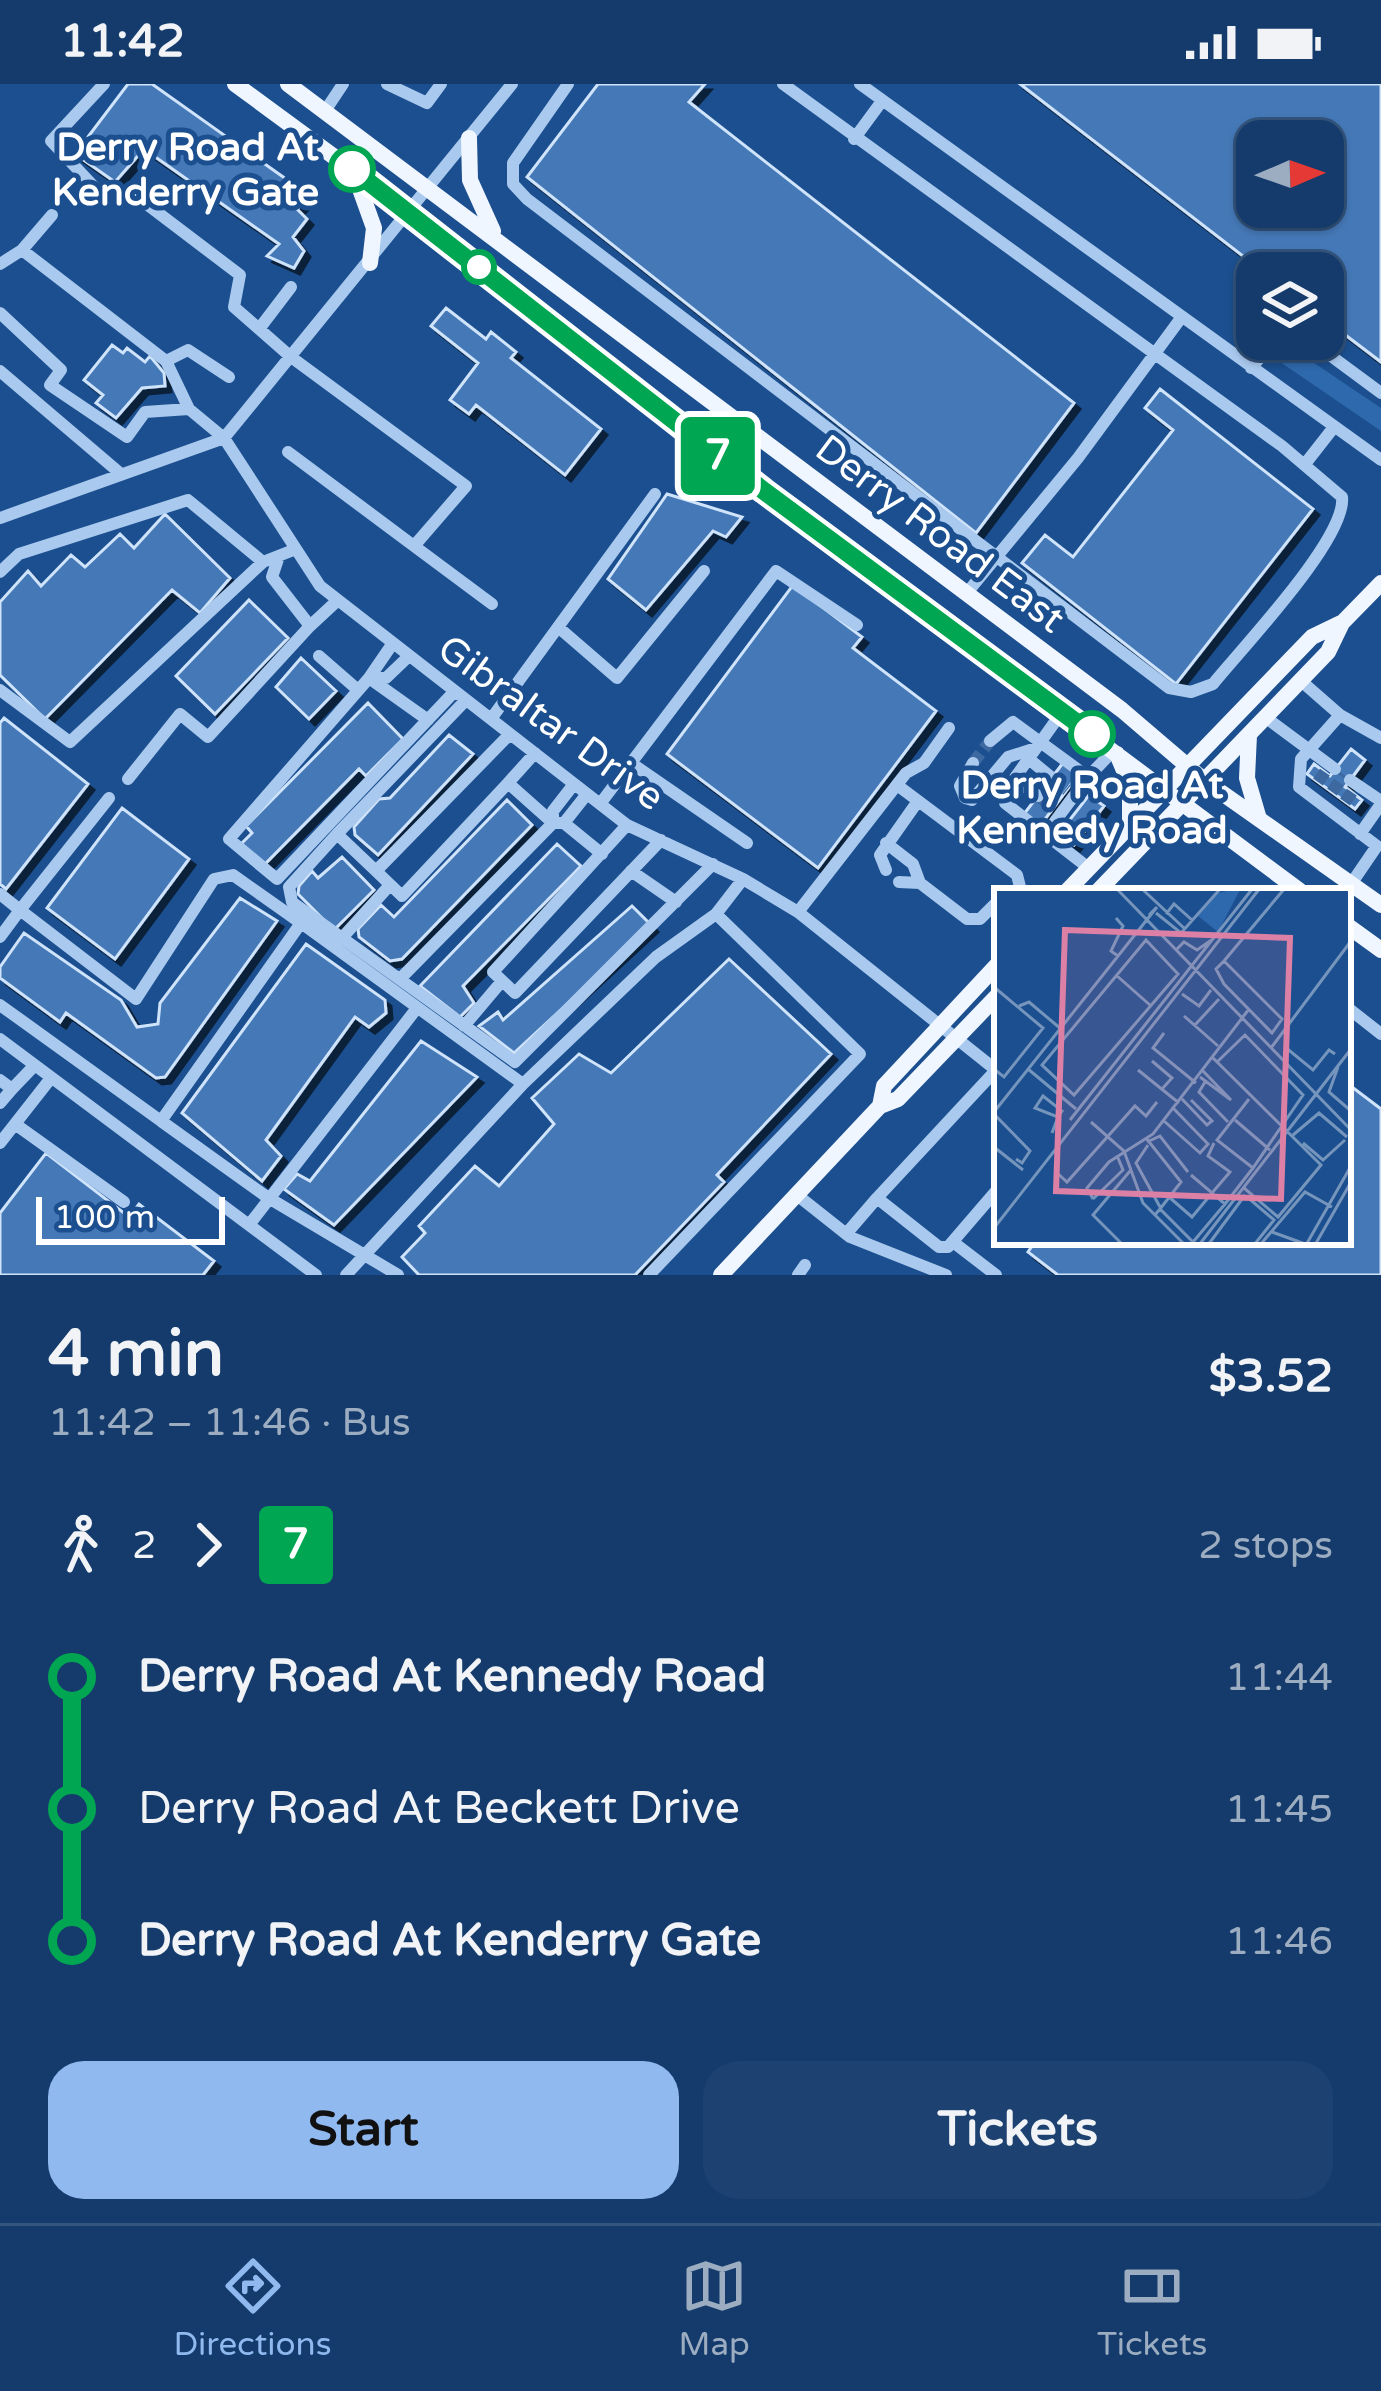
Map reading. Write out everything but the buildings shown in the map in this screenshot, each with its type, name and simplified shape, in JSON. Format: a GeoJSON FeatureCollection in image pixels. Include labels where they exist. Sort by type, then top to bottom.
{"type":"FeatureCollection","features":[{"type":"Feature","properties":{"kind":"main road","name":"Derry Road East"},"geometry":{"type":"LineString","coordinates":[[236,84],[411,214],[764,491],[1296,888]]}},
{"type":"Feature","properties":{"kind":"main road","name":"Derry Road East"},"geometry":{"type":"LineString","coordinates":[[292,85],[966,594],[1205,781],[1381,905]]}},
{"type":"Feature","properties":{"kind":"main road"},"geometry":{"type":"LineString","coordinates":[[277,113],[292,85]]}},
{"type":"Feature","properties":{"kind":"main road"},"geometry":{"type":"LineString","coordinates":[[469,138],[470,180],[496,238]]}},
{"type":"Feature","properties":{"kind":"main road"},"geometry":{"type":"LineString","coordinates":[[352,169],[374,228],[370,263]]}},
{"type":"Feature","properties":{"kind":"main road"},"geometry":{"type":"LineString","coordinates":[[1101,888],[1328,652],[1342,623],[1381,583]]}},
{"type":"Feature","properties":{"kind":"main road"},"geometry":{"type":"LineString","coordinates":[[1070,888],[1312,637],[1342,623]]}},
{"type":"Feature","properties":{"kind":"main road"},"geometry":{"type":"LineString","coordinates":[[1249,735],[1247,778],[1260,820]]}},
{"type":"Feature","properties":{"kind":"main road"},"geometry":{"type":"LineString","coordinates":[[1115,752],[1130,785],[1130,830]]}},
{"type":"Feature","properties":{"kind":"main road"},"geometry":{"type":"LineString","coordinates":[[1351,928],[1381,950]]}},
{"type":"Feature","properties":{"kind":"main road"},"geometry":{"type":"LineString","coordinates":[[880,1106],[884,1086],[994,968]]}},
{"type":"Feature","properties":{"kind":"main road"},"geometry":{"type":"LineString","coordinates":[[722,1275],[880,1106],[898,1099],[994,999]]}},
{"type":"Feature","properties":{"kind":"street"},"geometry":{"type":"LineString","coordinates":[[104,84],[51,141],[99,192],[132,193],[240,275],[235,307],[291,358],[466,486],[414,546]]}},
{"type":"Feature","properties":{"kind":"street"},"geometry":{"type":"LineString","coordinates":[[325,111],[343,84]]}},
{"type":"Feature","properties":{"kind":"street"},"geometry":{"type":"LineString","coordinates":[[390,84],[427,103],[441,84]]}},
{"type":"Feature","properties":{"kind":"street"},"geometry":{"type":"LineString","coordinates":[[0,518],[224,438],[411,214],[512,84]]}},
{"type":"Feature","properties":{"kind":"street"},"geometry":{"type":"LineString","coordinates":[[568,84],[513,163],[513,184],[1168,688],[1191,692],[1214,684],[1344,512],[1333,485],[783,84]]}},
{"type":"Feature","properties":{"kind":"street"},"geometry":{"type":"LineString","coordinates":[[860,84],[1381,460]]}},
{"type":"Feature","properties":{"kind":"street"},"geometry":{"type":"LineString","coordinates":[[854,139],[882,101]]}},
{"type":"Feature","properties":{"kind":"street"},"geometry":{"type":"LineString","coordinates":[[0,264],[22,250],[52,215]]}},
{"type":"Feature","properties":{"kind":"street"},"geometry":{"type":"LineString","coordinates":[[0,313],[61,370],[50,385],[127,437],[145,412],[189,409],[166,362],[22,250]]}},
{"type":"Feature","properties":{"kind":"street"},"geometry":{"type":"LineString","coordinates":[[259,329],[291,287]]}},
{"type":"Feature","properties":{"kind":"street"},"geometry":{"type":"LineString","coordinates":[[966,594],[1181,318]]}},
{"type":"Feature","properties":{"kind":"street"},"geometry":{"type":"LineString","coordinates":[[166,362],[188,350],[229,377]]}},
{"type":"Feature","properties":{"kind":"street"},"geometry":{"type":"LineString","coordinates":[[1251,368],[1258,360]]}},
{"type":"Feature","properties":{"kind":"street"},"geometry":{"type":"LineString","coordinates":[[1336,360],[1381,393]]}},
{"type":"Feature","properties":{"kind":"street"},"geometry":{"type":"LineString","coordinates":[[0,371],[121,474]]}},
{"type":"Feature","properties":{"kind":"street","name":"Gibraltar Drive"},"geometry":{"type":"LineString","coordinates":[[189,409],[224,438],[320,586],[627,825],[743,879],[798,911],[994,1067]]}},
{"type":"Feature","properties":{"kind":"street"},"geometry":{"type":"LineString","coordinates":[[1305,464],[1334,427]]}},
{"type":"Feature","properties":{"kind":"street"},"geometry":{"type":"LineString","coordinates":[[288,452],[493,604]]}},
{"type":"Feature","properties":{"kind":"street"},"geometry":{"type":"LineString","coordinates":[[491,719],[655,494]]}},
{"type":"Feature","properties":{"kind":"street"},"geometry":{"type":"LineString","coordinates":[[0,572],[19,554],[188,500],[270,561],[272,577],[310,626]]}},
{"type":"Feature","properties":{"kind":"street"},"geometry":{"type":"LineString","coordinates":[[0,690],[70,742],[270,561],[296,549]]}},
{"type":"Feature","properties":{"kind":"street"},"geometry":{"type":"LineString","coordinates":[[558,627],[617,678],[704,571]]}},
{"type":"Feature","properties":{"kind":"street"},"geometry":{"type":"LineString","coordinates":[[600,804],[776,571],[857,626]]}},
{"type":"Feature","properties":{"kind":"street"},"geometry":{"type":"LineString","coordinates":[[128,779],[181,714],[208,737],[338,600]]}},
{"type":"Feature","properties":{"kind":"street"},"geometry":{"type":"LineString","coordinates":[[393,643],[370,678],[229,838],[277,879],[428,720],[461,695]]}},
{"type":"Feature","properties":{"kind":"street"},"geometry":{"type":"LineString","coordinates":[[319,656],[358,690]]}},
{"type":"Feature","properties":{"kind":"street"},"geometry":{"type":"LineString","coordinates":[[370,678],[386,678],[409,656]]}},
{"type":"Feature","properties":{"kind":"street"},"geometry":{"type":"LineString","coordinates":[[370,678],[428,720]]}},
{"type":"Feature","properties":{"kind":"street"},"geometry":{"type":"LineString","coordinates":[[1300,680],[1340,715],[1381,738]]}},
{"type":"Feature","properties":{"kind":"street"},"geometry":{"type":"LineString","coordinates":[[461,695],[287,892],[292,902],[510,1062],[520,1061],[713,864]]}},
{"type":"Feature","properties":{"kind":"street"},"geometry":{"type":"LineString","coordinates":[[1062,712],[1011,783],[1005,803],[1090,869]]}},
{"type":"Feature","properties":{"kind":"street"},"geometry":{"type":"LineString","coordinates":[[1340,715],[1301,759],[1299,787],[1379,846],[1351,884]]}},
{"type":"Feature","properties":{"kind":"street"},"geometry":{"type":"LineString","coordinates":[[1265,717],[1309,749],[1327,772],[1309,795]]}},
{"type":"Feature","properties":{"kind":"street"},"geometry":{"type":"LineString","coordinates":[[990,741],[1013,722],[1052,778]]}},
{"type":"Feature","properties":{"kind":"street"},"geometry":{"type":"LineString","coordinates":[[798,911],[897,785],[924,764],[949,728]]}},
{"type":"Feature","properties":{"kind":"street"},"geometry":{"type":"LineString","coordinates":[[376,871],[510,734]]}},
{"type":"Feature","properties":{"kind":"street"},"geometry":{"type":"LineString","coordinates":[[973,763],[961,792],[972,800],[1008,757],[1036,750],[1088,777]]}},
{"type":"Feature","properties":{"kind":"street"},"geometry":{"type":"LineString","coordinates":[[1044,836],[1071,793],[1115,752]]}},
{"type":"Feature","properties":{"kind":"street"},"geometry":{"type":"LineString","coordinates":[[337,835],[402,896],[535,753]]}},
{"type":"Feature","properties":{"kind":"street"},"geometry":{"type":"LineString","coordinates":[[631,763],[747,843]]}},
{"type":"Feature","properties":{"kind":"street"},"geometry":{"type":"LineString","coordinates":[[964,778],[994,776],[1037,796]]}},
{"type":"Feature","properties":{"kind":"street"},"geometry":{"type":"LineString","coordinates":[[508,783],[602,854]]}},
{"type":"Feature","properties":{"kind":"street"},"geometry":{"type":"LineString","coordinates":[[558,823],[553,811],[574,784]]}},
{"type":"Feature","properties":{"kind":"street"},"geometry":{"type":"LineString","coordinates":[[897,785],[1017,875],[1016,888]]}},
{"type":"Feature","properties":{"kind":"street"},"geometry":{"type":"LineString","coordinates":[[1336,815],[1351,790],[1381,803],[1360,833]]}},
{"type":"Feature","properties":{"kind":"street"},"geometry":{"type":"LineString","coordinates":[[1322,805],[1332,792]]}},
{"type":"Feature","properties":{"kind":"street"},"geometry":{"type":"LineString","coordinates":[[400,979],[587,794]]}},
{"type":"Feature","properties":{"kind":"street"},"geometry":{"type":"LineString","coordinates":[[0,937],[109,798]]}},
{"type":"Feature","properties":{"kind":"street"},"geometry":{"type":"LineString","coordinates":[[886,870],[880,855],[886,842],[918,801]]}},
{"type":"Feature","properties":{"kind":"street"},"geometry":{"type":"LineString","coordinates":[[627,825],[493,972],[515,993],[661,840]]}},
{"type":"Feature","properties":{"kind":"street"},"geometry":{"type":"LineString","coordinates":[[886,842],[913,864],[920,883],[967,919],[980,919],[994,905]]}},
{"type":"Feature","properties":{"kind":"street"},"geometry":{"type":"LineString","coordinates":[[631,871],[676,902]]}},
{"type":"Feature","properties":{"kind":"street"},"geometry":{"type":"LineString","coordinates":[[0,893],[136,999],[223,874],[233,875],[524,1084]]}},
{"type":"Feature","properties":{"kind":"street"},"geometry":{"type":"LineString","coordinates":[[346,1275],[524,1084],[656,957],[716,914],[743,879]]}},
{"type":"Feature","properties":{"kind":"street"},"geometry":{"type":"LineString","coordinates":[[899,882],[920,883]]}},
{"type":"Feature","properties":{"kind":"street"},"geometry":{"type":"LineString","coordinates":[[341,939],[390,885]]}},
{"type":"Feature","properties":{"kind":"street"},"geometry":{"type":"LineString","coordinates":[[649,1275],[860,1054],[716,914]]}},
{"type":"Feature","properties":{"kind":"street"},"geometry":{"type":"LineString","coordinates":[[161,1120],[301,923]]}},
{"type":"Feature","properties":{"kind":"street"},"geometry":{"type":"LineString","coordinates":[[464,1026],[502,981]]}},
{"type":"Feature","properties":{"kind":"street"},"geometry":{"type":"LineString","coordinates":[[0,1005],[267,1197],[398,1275]]}},
{"type":"Feature","properties":{"kind":"street"},"geometry":{"type":"LineString","coordinates":[[249,1225],[417,1008]]}},
{"type":"Feature","properties":{"kind":"street"},"geometry":{"type":"LineString","coordinates":[[1351,1010],[1381,1034]]}},
{"type":"Feature","properties":{"kind":"street"},"geometry":{"type":"LineString","coordinates":[[0,1040],[316,1275]]}},
{"type":"Feature","properties":{"kind":"street"},"geometry":{"type":"LineString","coordinates":[[0,1103],[6,1084],[34,1065]]}},
{"type":"Feature","properties":{"kind":"street"},"geometry":{"type":"LineString","coordinates":[[846,1234],[994,1071]]}},
{"type":"Feature","properties":{"kind":"street"},"geometry":{"type":"LineString","coordinates":[[0,1143],[51,1078]]}},
{"type":"Feature","properties":{"kind":"street"},"geometry":{"type":"LineString","coordinates":[[15,1124],[124,1202]]}},
{"type":"Feature","properties":{"kind":"street"},"geometry":{"type":"LineString","coordinates":[[877,1198],[939,1247],[953,1242],[994,1194]]}},
{"type":"Feature","properties":{"kind":"street"},"geometry":{"type":"LineString","coordinates":[[797,1195],[846,1234],[946,1275]]}},
{"type":"Feature","properties":{"kind":"street"},"geometry":{"type":"LineString","coordinates":[[953,1242],[996,1275]]}},
{"type":"Feature","properties":{"kind":"shaded area"},"geometry":{"type":"Polygon","coordinates":[[[1277,360],[1310,360],[1381,408],[1381,431],[1277,360]]]}},
{"type":"Feature","properties":{"kind":"tunnel"},"geometry":{"type":"LineString","coordinates":[[973,763],[990,741]]}},
{"type":"Feature","properties":{"kind":"tunnel"},"geometry":{"type":"LineString","coordinates":[[1318,782],[1325,772]]}},
{"type":"Feature","properties":{"kind":"tunnel"},"geometry":{"type":"LineString","coordinates":[[1332,792],[1344,775]]}},
{"type":"Feature","properties":{"kind":"tunnel"},"geometry":{"type":"LineString","coordinates":[[1052,778],[1067,790]]}},
{"type":"Feature","properties":{"kind":"tunnel"},"geometry":{"type":"LineString","coordinates":[[1345,802],[1352,792]]}},
{"type":"Feature","properties":{"kind":"tunnel"},"geometry":{"type":"LineString","coordinates":[[1038,796],[1054,808]]}},
{"type":"Feature","properties":{"kind":"bus line","name":"7"},"geometry":{"type":"LineString","coordinates":[[352,169],[764,491],[1092,734]]}},
{"type":"Feature","properties":{"kind":"place","name":"Derry Road At Kenderry Gate"},"geometry":{"type":"Point","coordinates":[352,169]}},
{"type":"Feature","properties":{"kind":"place","name":"Derry Road At Kennedy Road"},"geometry":{"type":"Point","coordinates":[1092,734]}}]}
